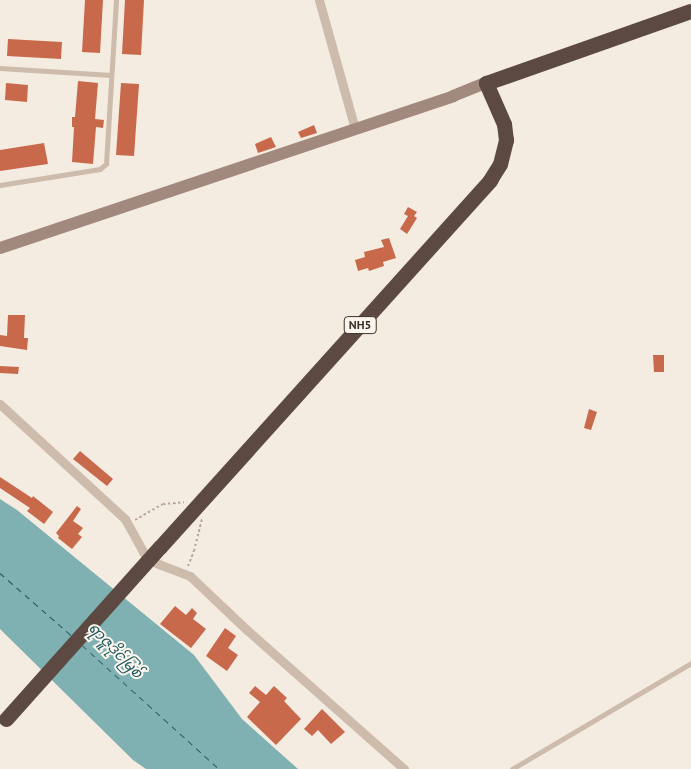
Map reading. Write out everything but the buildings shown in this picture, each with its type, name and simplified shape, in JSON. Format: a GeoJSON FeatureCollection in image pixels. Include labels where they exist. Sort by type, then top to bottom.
{"type":"FeatureCollection","features":[{"type":"Feature","properties":{"kind":"highway"},"geometry":{"type":"LineString","coordinates":[[486,83],[691,11]]}},
{"type":"Feature","properties":{"kind":"highway","name":"NH5"},"geometry":{"type":"LineString","coordinates":[[3,722],[490,180],[500,164],[506,140],[504,124],[486,83]]}},
{"type":"Feature","properties":{"kind":"main road"},"geometry":{"type":"LineString","coordinates":[[0,248],[486,83]]}},
{"type":"Feature","properties":{"kind":"street"},"geometry":{"type":"LineString","coordinates":[[319,0],[355,129]]}},
{"type":"Feature","properties":{"kind":"street"},"geometry":{"type":"LineString","coordinates":[[0,404],[128,524],[143,552],[156,563],[186,573],[404,769]]}},
{"type":"Feature","properties":{"kind":"lane"},"geometry":{"type":"LineString","coordinates":[[0,185],[104,167],[106,164],[116,0]]}},
{"type":"Feature","properties":{"kind":"lane"},"geometry":{"type":"LineString","coordinates":[[0,68],[111,75]]}},
{"type":"Feature","properties":{"kind":"lane"},"geometry":{"type":"LineString","coordinates":[[512,769],[691,662]]}},
{"type":"Feature","properties":{"kind":"path"},"geometry":{"type":"LineString","coordinates":[[128,524],[163,504],[200,503],[201,522],[186,573]]}},
{"type":"Feature","properties":{"kind":"water","name":"ရာဇူဒိုင်မြစ်"},"geometry":{"type":"Polygon","coordinates":[[[0,499],[17,510],[194,655],[242,719],[298,769],[146,769],[133,760],[0,629],[0,499]]]}},
{"type":"Feature","properties":{"kind":"ferry route"},"geometry":{"type":"LineString","coordinates":[[0,573],[72,636]]}},
{"type":"Feature","properties":{"kind":"ferry route"},"geometry":{"type":"LineString","coordinates":[[82,645],[219,769]]}}]}
